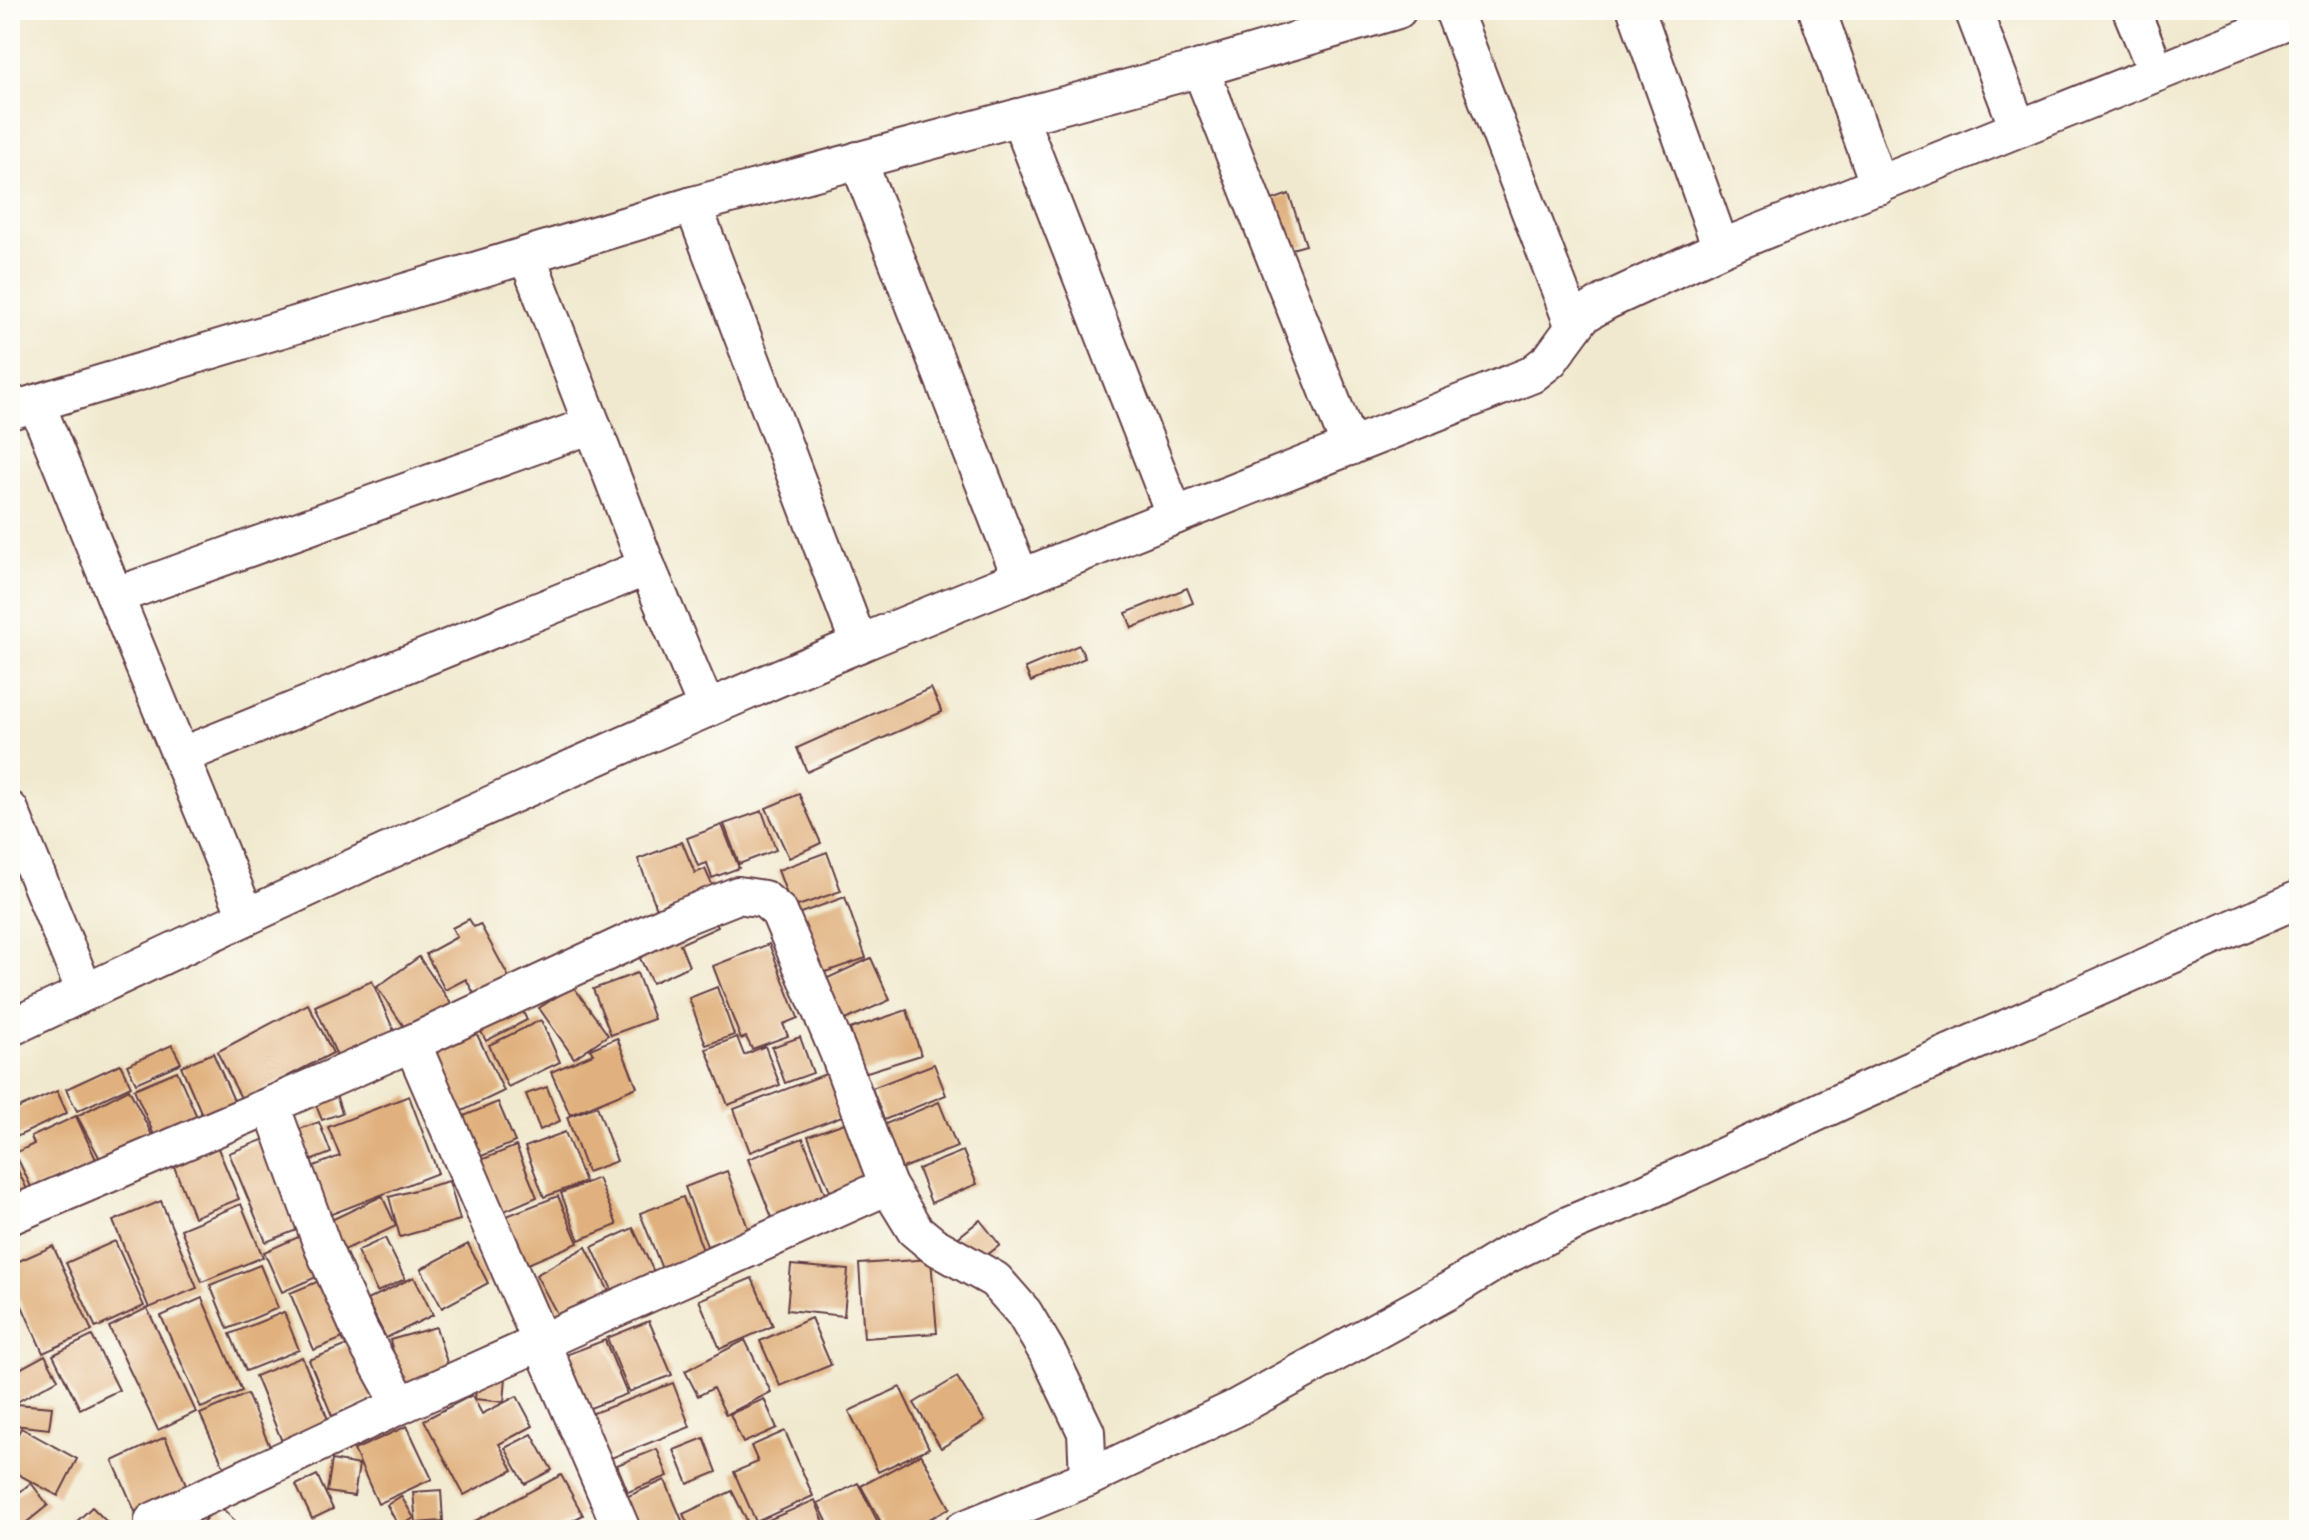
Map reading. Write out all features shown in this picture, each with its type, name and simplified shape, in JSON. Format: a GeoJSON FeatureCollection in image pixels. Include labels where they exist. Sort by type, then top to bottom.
{"type":"FeatureCollection","features":[{"type":"Feature","properties":{"kind":"street"},"geometry":{"type":"LineString","coordinates":[[246,916],[115,596],[23,407],[693,205],[1200,68],[1398,10]]}},
{"type":"Feature","properties":{"kind":"street"},"geometry":{"type":"LineString","coordinates":[[1453,10],[1574,327]]}},
{"type":"Feature","properties":{"kind":"street"},"geometry":{"type":"LineString","coordinates":[[1636,10],[1721,248]]}},
{"type":"Feature","properties":{"kind":"street"},"geometry":{"type":"LineString","coordinates":[[1817,10],[1879,186]]}},
{"type":"Feature","properties":{"kind":"street"},"geometry":{"type":"LineString","coordinates":[[1973,10],[2018,128]]}},
{"type":"Feature","properties":{"kind":"street"},"geometry":{"type":"LineString","coordinates":[[2131,10],[2157,73]]}},
{"type":"Feature","properties":{"kind":"street"},"geometry":{"type":"LineString","coordinates":[[10,1028],[246,916],[707,709],[1021,578],[1531,375],[1550,360],[1583,315],[1607,301],[1721,248],[2291,16]]}},
{"type":"Feature","properties":{"kind":"street"},"geometry":{"type":"LineString","coordinates":[[1200,68],[1350,447]]}},
{"type":"Feature","properties":{"kind":"street"},"geometry":{"type":"LineString","coordinates":[[1019,117],[1175,516]]}},
{"type":"Feature","properties":{"kind":"street"},"geometry":{"type":"LineString","coordinates":[[858,160],[1021,578]]}},
{"type":"Feature","properties":{"kind":"street"},"geometry":{"type":"LineString","coordinates":[[693,205],[859,644]]}},
{"type":"Feature","properties":{"kind":"street"},"geometry":{"type":"LineString","coordinates":[[527,256],[647,567],[707,709]]}},
{"type":"Feature","properties":{"kind":"street"},"geometry":{"type":"LineString","coordinates":[[115,596],[592,425]]}},
{"type":"Feature","properties":{"kind":"street"},"geometry":{"type":"LineString","coordinates":[[181,756],[647,567]]}},
{"type":"Feature","properties":{"kind":"street"},"geometry":{"type":"LineString","coordinates":[[10,810],[85,992]]}},
{"type":"Feature","properties":{"kind":"street"},"geometry":{"type":"LineString","coordinates":[[10,1216],[412,1043],[680,918],[738,895],[764,899],[779,912],[838,1052],[888,1186],[915,1230],[933,1245],[995,1280],[1024,1313],[1050,1357],[1086,1432],[1088,1478]]}},
{"type":"Feature","properties":{"kind":"street"},"geometry":{"type":"LineString","coordinates":[[962,1530],[1088,1478],[1234,1409],[1450,1290],[1507,1255],[1570,1224],[2299,899]]}},
{"type":"Feature","properties":{"kind":"street"},"geometry":{"type":"LineString","coordinates":[[412,1043],[622,1530]]}},
{"type":"Feature","properties":{"kind":"street"},"geometry":{"type":"LineString","coordinates":[[271,1105],[323,1248],[360,1331],[401,1405]]}},
{"type":"Feature","properties":{"kind":"street"},"geometry":{"type":"LineString","coordinates":[[153,1521],[401,1405],[888,1186]]}},
{"type":"Feature","properties":{"kind":"building"},"geometry":{"type":"Polygon","coordinates":[[[1289,194],[1306,245],[1288,250],[1272,200],[1289,194]]]}},
{"type":"Feature","properties":{"kind":"building"},"geometry":{"type":"Polygon","coordinates":[[[1187,588],[1193,603],[1132,628],[1126,613],[1187,588]]]}},
{"type":"Feature","properties":{"kind":"building"},"geometry":{"type":"Polygon","coordinates":[[[1079,645],[1085,658],[1031,682],[1025,668],[1079,645]]]}},
{"type":"Feature","properties":{"kind":"building"},"geometry":{"type":"Polygon","coordinates":[[[931,688],[942,712],[807,772],[797,748],[931,688]]]}},
{"type":"Feature","properties":{"kind":"building"},"geometry":{"type":"Polygon","coordinates":[[[799,794],[821,843],[789,858],[766,808],[799,794]]]}},
{"type":"Feature","properties":{"kind":"building"},"geometry":{"type":"Polygon","coordinates":[[[762,811],[776,850],[739,864],[724,824],[762,811]]]}},
{"type":"Feature","properties":{"kind":"building"},"geometry":{"type":"Polygon","coordinates":[[[722,825],[739,868],[712,878],[707,863],[698,866],[687,838],[722,825]]]}},
{"type":"Feature","properties":{"kind":"building"},"geometry":{"type":"Polygon","coordinates":[[[682,842],[695,873],[705,869],[715,891],[659,914],[638,859],[682,842]]]}},
{"type":"Feature","properties":{"kind":"building"},"geometry":{"type":"Polygon","coordinates":[[[827,852],[841,891],[792,908],[778,870],[827,852]]]}},
{"type":"Feature","properties":{"kind":"building"},"geometry":{"type":"Polygon","coordinates":[[[845,897],[866,958],[811,977],[789,917],[845,897]]]}},
{"type":"Feature","properties":{"kind":"building"},"geometry":{"type":"Polygon","coordinates":[[[711,913],[718,927],[680,944],[689,966],[652,983],[635,948],[711,913]]]}},
{"type":"Feature","properties":{"kind":"building"},"geometry":{"type":"Polygon","coordinates":[[[469,919],[474,927],[480,924],[511,981],[477,999],[466,979],[445,990],[426,954],[457,937],[452,928],[469,919]]]}},
{"type":"Feature","properties":{"kind":"building"},"geometry":{"type":"Polygon","coordinates":[[[769,944],[798,1018],[783,1024],[788,1036],[752,1049],[746,1037],[741,1039],[713,966],[769,944]]]}},
{"type":"Feature","properties":{"kind":"building"},"geometry":{"type":"Polygon","coordinates":[[[419,957],[454,1008],[411,1037],[377,987],[419,957]]]}},
{"type":"Feature","properties":{"kind":"building"},"geometry":{"type":"Polygon","coordinates":[[[871,958],[890,1000],[836,1024],[817,983],[871,958]]]}},
{"type":"Feature","properties":{"kind":"building"},"geometry":{"type":"Polygon","coordinates":[[[637,973],[654,1019],[611,1035],[593,989],[637,973]]]}},
{"type":"Feature","properties":{"kind":"building"},"geometry":{"type":"Polygon","coordinates":[[[372,981],[398,1040],[341,1065],[315,1006],[372,981]]]}},
{"type":"Feature","properties":{"kind":"building"},"geometry":{"type":"Polygon","coordinates":[[[573,986],[608,1035],[574,1058],[539,1008],[573,986]]]}},
{"type":"Feature","properties":{"kind":"building"},"geometry":{"type":"Polygon","coordinates":[[[717,987],[734,1035],[706,1045],[689,998],[717,987]]]}},
{"type":"Feature","properties":{"kind":"building"},"geometry":{"type":"Polygon","coordinates":[[[516,997],[527,1020],[486,1041],[474,1019],[516,997]]]}},
{"type":"Feature","properties":{"kind":"building"},"geometry":{"type":"Polygon","coordinates":[[[308,1004],[333,1053],[242,1100],[217,1052],[308,1004]]]}},
{"type":"Feature","properties":{"kind":"building"},"geometry":{"type":"Polygon","coordinates":[[[907,1010],[921,1055],[864,1073],[850,1029],[907,1010]]]}},
{"type":"Feature","properties":{"kind":"building"},"geometry":{"type":"Polygon","coordinates":[[[541,1020],[560,1062],[508,1087],[489,1045],[541,1020]]]}},
{"type":"Feature","properties":{"kind":"building"},"geometry":{"type":"Polygon","coordinates":[[[472,1024],[504,1091],[458,1113],[424,1047],[472,1024]]]}},
{"type":"Feature","properties":{"kind":"building"},"geometry":{"type":"Polygon","coordinates":[[[737,1037],[744,1055],[765,1046],[780,1085],[728,1105],[706,1049],[737,1037]]]}},
{"type":"Feature","properties":{"kind":"building"},"geometry":{"type":"Polygon","coordinates":[[[800,1037],[813,1073],[785,1083],[772,1047],[800,1037]]]}},
{"type":"Feature","properties":{"kind":"building"},"geometry":{"type":"Polygon","coordinates":[[[617,1038],[637,1087],[570,1115],[551,1072],[593,1054],[590,1049],[617,1038]]]}},
{"type":"Feature","properties":{"kind":"building"},"geometry":{"type":"Polygon","coordinates":[[[172,1045],[181,1063],[136,1083],[127,1065],[172,1045]]]}},
{"type":"Feature","properties":{"kind":"building"},"geometry":{"type":"Polygon","coordinates":[[[213,1053],[239,1112],[207,1126],[181,1066],[213,1053]]]}},
{"type":"Feature","properties":{"kind":"building"},"geometry":{"type":"Polygon","coordinates":[[[120,1064],[131,1086],[77,1111],[66,1089],[120,1064]]]}},
{"type":"Feature","properties":{"kind":"building"},"geometry":{"type":"Polygon","coordinates":[[[934,1064],[946,1095],[884,1120],[872,1088],[934,1064]]]}},
{"type":"Feature","properties":{"kind":"building"},"geometry":{"type":"Polygon","coordinates":[[[177,1071],[201,1126],[158,1144],[134,1089],[177,1071]]]}},
{"type":"Feature","properties":{"kind":"building"},"geometry":{"type":"Polygon","coordinates":[[[831,1072],[847,1114],[750,1152],[734,1109],[831,1072]]]}},
{"type":"Feature","properties":{"kind":"building"},"geometry":{"type":"Polygon","coordinates":[[[547,1087],[560,1121],[540,1130],[526,1094],[547,1087]]]}},
{"type":"Feature","properties":{"kind":"building"},"geometry":{"type":"Polygon","coordinates":[[[129,1089],[157,1145],[107,1172],[77,1116],[129,1089]]]}},
{"type":"Feature","properties":{"kind":"building"},"geometry":{"type":"Polygon","coordinates":[[[57,1091],[67,1113],[10,1140],[10,1112],[57,1091]]]}},
{"type":"Feature","properties":{"kind":"building"},"geometry":{"type":"Polygon","coordinates":[[[335,1092],[342,1113],[322,1120],[314,1100],[335,1092]]]}},
{"type":"Feature","properties":{"kind":"building"},"geometry":{"type":"Polygon","coordinates":[[[409,1096],[438,1173],[324,1217],[306,1169],[340,1156],[328,1127],[409,1096]]]}},
{"type":"Feature","properties":{"kind":"building"},"geometry":{"type":"Polygon","coordinates":[[[498,1102],[515,1142],[470,1161],[454,1120],[498,1102]]]}},
{"type":"Feature","properties":{"kind":"building"},"geometry":{"type":"Polygon","coordinates":[[[939,1102],[957,1147],[895,1171],[878,1127],[939,1102]]]}},
{"type":"Feature","properties":{"kind":"building"},"geometry":{"type":"Polygon","coordinates":[[[597,1106],[617,1161],[587,1172],[567,1117],[597,1106]]]}},
{"type":"Feature","properties":{"kind":"building"},"geometry":{"type":"Polygon","coordinates":[[[76,1116],[99,1166],[32,1189],[15,1153],[34,1144],[31,1137],[76,1116]]]}},
{"type":"Feature","properties":{"kind":"building"},"geometry":{"type":"Polygon","coordinates":[[[853,1120],[876,1181],[833,1198],[808,1136],[853,1120]]]}},
{"type":"Feature","properties":{"kind":"building"},"geometry":{"type":"Polygon","coordinates":[[[319,1122],[331,1153],[310,1161],[297,1130],[319,1122]]]}},
{"type":"Feature","properties":{"kind":"building"},"geometry":{"type":"Polygon","coordinates":[[[565,1132],[585,1182],[544,1197],[525,1147],[565,1132]]]}},
{"type":"Feature","properties":{"kind":"building"},"geometry":{"type":"Polygon","coordinates":[[[803,1138],[827,1199],[773,1220],[748,1159],[803,1138]]]}},
{"type":"Feature","properties":{"kind":"building"},"geometry":{"type":"Polygon","coordinates":[[[265,1139],[302,1228],[266,1242],[229,1153],[265,1139]]]}},
{"type":"Feature","properties":{"kind":"building"},"geometry":{"type":"Polygon","coordinates":[[[217,1146],[239,1199],[194,1217],[173,1164],[217,1146]]]}},
{"type":"Feature","properties":{"kind":"building"},"geometry":{"type":"Polygon","coordinates":[[[516,1146],[537,1197],[502,1212],[481,1160],[516,1146]]]}},
{"type":"Feature","properties":{"kind":"building"},"geometry":{"type":"Polygon","coordinates":[[[963,1151],[977,1184],[931,1203],[918,1169],[963,1151]]]}},
{"type":"Feature","properties":{"kind":"building"},"geometry":{"type":"Polygon","coordinates":[[[10,1155],[28,1191],[10,1199],[10,1155]]]}},
{"type":"Feature","properties":{"kind":"building"},"geometry":{"type":"Polygon","coordinates":[[[727,1171],[749,1231],[707,1246],[685,1187],[727,1171]]]}},
{"type":"Feature","properties":{"kind":"building"},"geometry":{"type":"Polygon","coordinates":[[[598,1178],[617,1225],[579,1240],[561,1193],[598,1178]]]}},
{"type":"Feature","properties":{"kind":"building"},"geometry":{"type":"Polygon","coordinates":[[[449,1181],[460,1220],[400,1237],[389,1197],[449,1181]]]}},
{"type":"Feature","properties":{"kind":"building"},"geometry":{"type":"Polygon","coordinates":[[[382,1196],[396,1226],[340,1252],[327,1222],[382,1196]]]}},
{"type":"Feature","properties":{"kind":"building"},"geometry":{"type":"Polygon","coordinates":[[[558,1196],[578,1243],[523,1266],[504,1217],[558,1196]]]}},
{"type":"Feature","properties":{"kind":"building"},"geometry":{"type":"Polygon","coordinates":[[[683,1197],[704,1253],[662,1269],[640,1213],[683,1197]]]}},
{"type":"Feature","properties":{"kind":"building"},"geometry":{"type":"Polygon","coordinates":[[[161,1201],[197,1288],[149,1308],[113,1221],[161,1201]]]}},
{"type":"Feature","properties":{"kind":"building"},"geometry":{"type":"Polygon","coordinates":[[[241,1204],[263,1257],[202,1282],[181,1229],[241,1204]]]}},
{"type":"Feature","properties":{"kind":"building"},"geometry":{"type":"Polygon","coordinates":[[[980,1220],[1000,1245],[974,1265],[955,1240],[980,1220]]]}},
{"type":"Feature","properties":{"kind":"building"},"geometry":{"type":"Polygon","coordinates":[[[633,1228],[655,1274],[614,1294],[592,1247],[633,1228]]]}},
{"type":"Feature","properties":{"kind":"building"},"geometry":{"type":"Polygon","coordinates":[[[303,1235],[321,1275],[282,1292],[264,1252],[303,1235]]]}},
{"type":"Feature","properties":{"kind":"building"},"geometry":{"type":"Polygon","coordinates":[[[385,1238],[405,1279],[377,1292],[357,1251],[385,1238]]]}},
{"type":"Feature","properties":{"kind":"building"},"geometry":{"type":"Polygon","coordinates":[[[115,1241],[144,1306],[96,1328],[66,1263],[115,1241]]]}},
{"type":"Feature","properties":{"kind":"building"},"geometry":{"type":"Polygon","coordinates":[[[468,1244],[488,1283],[442,1308],[421,1269],[468,1244]]]}},
{"type":"Feature","properties":{"kind":"building"},"geometry":{"type":"Polygon","coordinates":[[[53,1246],[92,1331],[43,1353],[10,1279],[10,1265],[53,1246]]]}},
{"type":"Feature","properties":{"kind":"building"},"geometry":{"type":"Polygon","coordinates":[[[586,1247],[612,1297],[562,1323],[536,1275],[586,1247]]]}},
{"type":"Feature","properties":{"kind":"building"},"geometry":{"type":"Polygon","coordinates":[[[931,1259],[937,1333],[864,1338],[859,1264],[931,1259]]]}},
{"type":"Feature","properties":{"kind":"building"},"geometry":{"type":"Polygon","coordinates":[[[260,1265],[278,1308],[228,1329],[210,1285],[260,1265]]]}},
{"type":"Feature","properties":{"kind":"building"},"geometry":{"type":"Polygon","coordinates":[[[791,1265],[848,1270],[844,1316],[787,1310],[791,1265]]]}},
{"type":"Feature","properties":{"kind":"building"},"geometry":{"type":"Polygon","coordinates":[[[414,1277],[433,1315],[386,1338],[367,1300],[414,1277]]]}},
{"type":"Feature","properties":{"kind":"building"},"geometry":{"type":"Polygon","coordinates":[[[752,1278],[773,1326],[720,1349],[699,1300],[752,1278]]]}},
{"type":"Feature","properties":{"kind":"building"},"geometry":{"type":"Polygon","coordinates":[[[324,1279],[348,1336],[314,1350],[290,1293],[324,1279]]]}},
{"type":"Feature","properties":{"kind":"building"},"geometry":{"type":"Polygon","coordinates":[[[202,1298],[242,1391],[201,1408],[161,1316],[202,1298]]]}},
{"type":"Feature","properties":{"kind":"building"},"geometry":{"type":"Polygon","coordinates":[[[147,1308],[196,1412],[158,1430],[109,1327],[147,1308]]]}},
{"type":"Feature","properties":{"kind":"building"},"geometry":{"type":"Polygon","coordinates":[[[284,1312],[299,1350],[246,1371],[230,1334],[284,1312]]]}},
{"type":"Feature","properties":{"kind":"building"},"geometry":{"type":"Polygon","coordinates":[[[811,1318],[831,1365],[780,1386],[760,1341],[811,1318]]]}},
{"type":"Feature","properties":{"kind":"building"},"geometry":{"type":"Polygon","coordinates":[[[649,1321],[672,1375],[629,1392],[607,1338],[649,1321]]]}},
{"type":"Feature","properties":{"kind":"building"},"geometry":{"type":"Polygon","coordinates":[[[436,1327],[450,1372],[403,1386],[390,1340],[436,1327]]]}},
{"type":"Feature","properties":{"kind":"building"},"geometry":{"type":"Polygon","coordinates":[[[92,1336],[119,1390],[80,1409],[53,1355],[92,1336]]]}},
{"type":"Feature","properties":{"kind":"building"},"geometry":{"type":"Polygon","coordinates":[[[605,1340],[627,1394],[585,1410],[563,1356],[605,1340]]]}},
{"type":"Feature","properties":{"kind":"building"},"geometry":{"type":"Polygon","coordinates":[[[745,1340],[771,1392],[726,1415],[713,1388],[698,1396],[685,1371],[745,1340]]]}},
{"type":"Feature","properties":{"kind":"building"},"geometry":{"type":"Polygon","coordinates":[[[353,1343],[375,1398],[332,1416],[309,1360],[353,1343]]]}},
{"type":"Feature","properties":{"kind":"building"},"geometry":{"type":"Polygon","coordinates":[[[45,1355],[58,1379],[17,1402],[10,1389],[10,1374],[45,1355]]]}},
{"type":"Feature","properties":{"kind":"building"},"geometry":{"type":"Polygon","coordinates":[[[302,1357],[330,1424],[283,1444],[255,1376],[302,1357]]]}},
{"type":"Feature","properties":{"kind":"building"},"geometry":{"type":"Polygon","coordinates":[[[478,1373],[506,1377],[504,1402],[475,1399],[478,1373]]]}},
{"type":"Feature","properties":{"kind":"building"},"geometry":{"type":"Polygon","coordinates":[[[957,1377],[985,1421],[941,1448],[914,1403],[957,1377]]]}},
{"type":"Feature","properties":{"kind":"building"},"geometry":{"type":"Polygon","coordinates":[[[673,1383],[690,1427],[606,1460],[588,1415],[673,1383]]]}},
{"type":"Feature","properties":{"kind":"building"},"geometry":{"type":"Polygon","coordinates":[[[900,1387],[929,1448],[878,1472],[849,1411],[900,1387]]]}},
{"type":"Feature","properties":{"kind":"building"},"geometry":{"type":"Polygon","coordinates":[[[247,1394],[271,1449],[225,1469],[200,1414],[247,1394]]]}},
{"type":"Feature","properties":{"kind":"building"},"geometry":{"type":"Polygon","coordinates":[[[472,1395],[482,1414],[517,1396],[533,1426],[499,1444],[513,1470],[464,1495],[424,1420],[472,1395]]]}},
{"type":"Feature","properties":{"kind":"building"},"geometry":{"type":"Polygon","coordinates":[[[764,1399],[777,1428],[743,1443],[730,1414],[764,1399]]]}},
{"type":"Feature","properties":{"kind":"building"},"geometry":{"type":"Polygon","coordinates":[[[16,1404],[52,1407],[49,1429],[14,1425],[16,1404]]]}},
{"type":"Feature","properties":{"kind":"building"},"geometry":{"type":"Polygon","coordinates":[[[407,1426],[432,1479],[378,1504],[354,1450],[407,1426]]]}},
{"type":"Feature","properties":{"kind":"building"},"geometry":{"type":"Polygon","coordinates":[[[21,1428],[77,1459],[58,1496],[10,1470],[10,1449],[21,1428]]]}},
{"type":"Feature","properties":{"kind":"building"},"geometry":{"type":"Polygon","coordinates":[[[785,1431],[813,1496],[756,1522],[734,1472],[758,1462],[751,1446],[785,1431]]]}},
{"type":"Feature","properties":{"kind":"building"},"geometry":{"type":"Polygon","coordinates":[[[532,1434],[552,1470],[525,1484],[505,1448],[532,1434]]]}},
{"type":"Feature","properties":{"kind":"building"},"geometry":{"type":"Polygon","coordinates":[[[165,1437],[190,1493],[137,1516],[113,1461],[165,1437]]]}},
{"type":"Feature","properties":{"kind":"building"},"geometry":{"type":"Polygon","coordinates":[[[704,1438],[717,1472],[688,1484],[674,1450],[704,1438]]]}},
{"type":"Feature","properties":{"kind":"building"},"geometry":{"type":"Polygon","coordinates":[[[657,1449],[668,1476],[628,1492],[617,1465],[657,1449]]]}},
{"type":"Feature","properties":{"kind":"building"},"geometry":{"type":"Polygon","coordinates":[[[921,1454],[950,1508],[909,1530],[885,1530],[861,1486],[921,1454]]]}},
{"type":"Feature","properties":{"kind":"building"},"geometry":{"type":"Polygon","coordinates":[[[332,1460],[359,1465],[354,1496],[327,1492],[332,1460]]]}},
{"type":"Feature","properties":{"kind":"building"},"geometry":{"type":"Polygon","coordinates":[[[317,1475],[333,1509],[312,1519],[296,1485],[317,1475]]]}},
{"type":"Feature","properties":{"kind":"building"},"geometry":{"type":"Polygon","coordinates":[[[561,1475],[583,1515],[555,1530],[480,1530],[475,1521],[561,1475]]]}},
{"type":"Feature","properties":{"kind":"building"},"geometry":{"type":"Polygon","coordinates":[[[665,1480],[686,1530],[631,1530],[619,1500],[665,1480]]]}},
{"type":"Feature","properties":{"kind":"building"},"geometry":{"type":"Polygon","coordinates":[[[31,1483],[48,1505],[17,1530],[10,1521],[10,1500],[31,1483]]]}},
{"type":"Feature","properties":{"kind":"building"},"geometry":{"type":"Polygon","coordinates":[[[858,1483],[881,1528],[831,1530],[818,1503],[858,1483]]]}},
{"type":"Feature","properties":{"kind":"building"},"geometry":{"type":"Polygon","coordinates":[[[441,1490],[443,1521],[416,1523],[413,1492],[441,1490]]]}},
{"type":"Feature","properties":{"kind":"building"},"geometry":{"type":"Polygon","coordinates":[[[732,1491],[749,1525],[746,1527],[748,1530],[691,1530],[683,1514],[732,1491]]]}},
{"type":"Feature","properties":{"kind":"building"},"geometry":{"type":"Polygon","coordinates":[[[401,1496],[414,1518],[399,1527],[387,1505],[401,1496]]]}},
{"type":"Feature","properties":{"kind":"building"},"geometry":{"type":"Polygon","coordinates":[[[815,1500],[827,1530],[762,1530],[759,1524],[815,1500]]]}},
{"type":"Feature","properties":{"kind":"building"},"geometry":{"type":"Polygon","coordinates":[[[219,1505],[244,1530],[195,1530],[219,1505]]]}},
{"type":"Feature","properties":{"kind":"building"},"geometry":{"type":"Polygon","coordinates":[[[92,1507],[115,1530],[70,1528],[92,1507]]]}}]}
